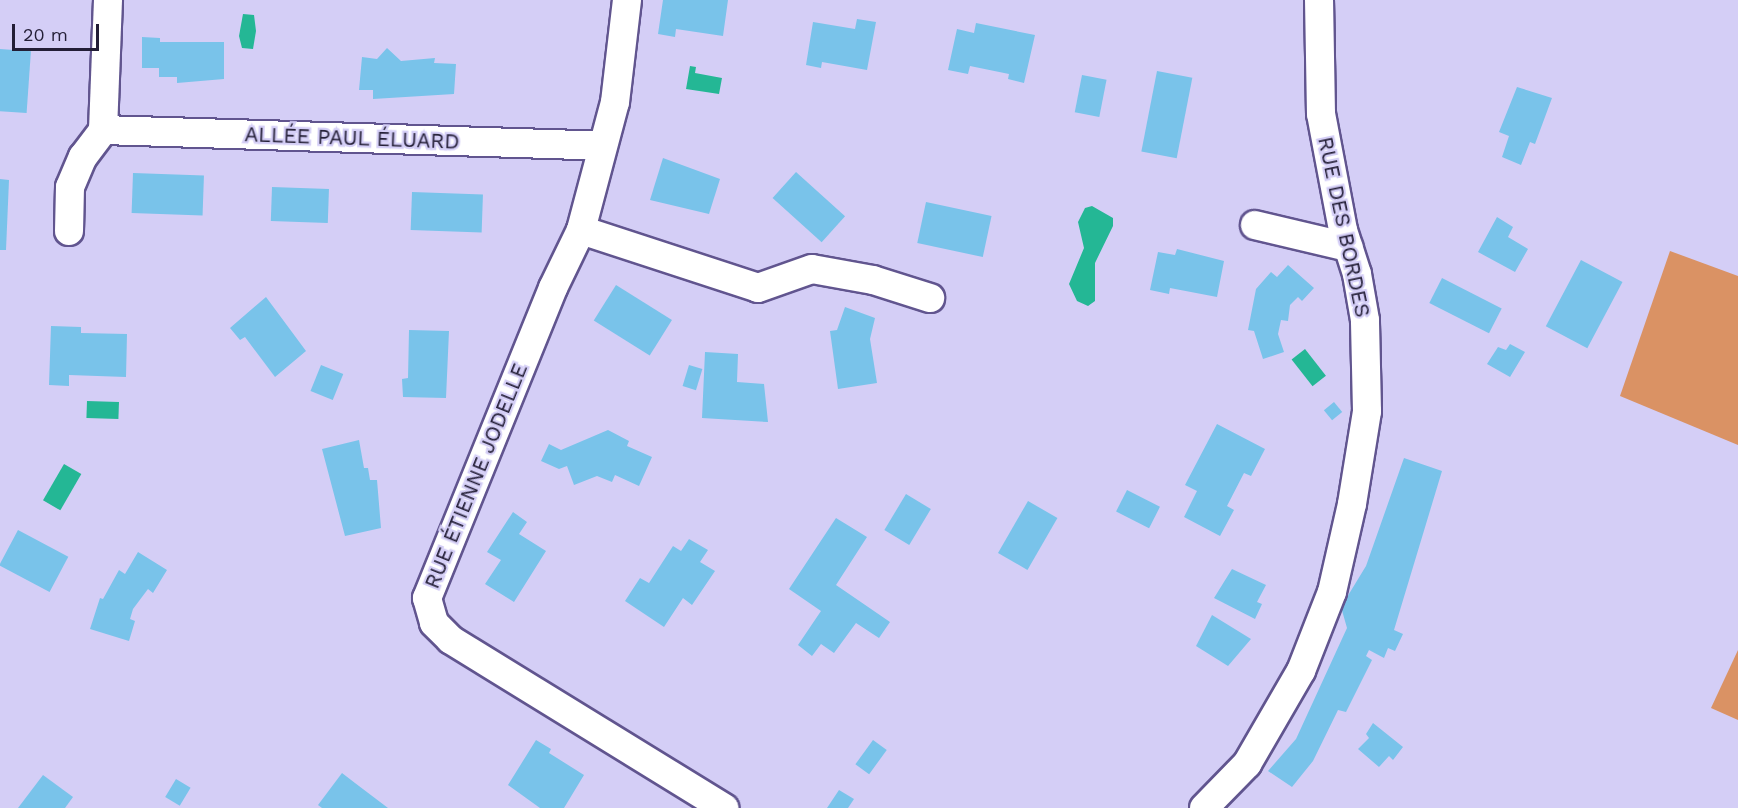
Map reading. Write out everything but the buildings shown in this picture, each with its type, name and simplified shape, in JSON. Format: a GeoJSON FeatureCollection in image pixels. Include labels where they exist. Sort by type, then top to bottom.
{"type":"FeatureCollection","features":[{"type":"Feature","properties":{"kind":"street"},"geometry":{"type":"LineString","coordinates":[[69,231],[70,187],[82,157],[104,130],[108,0]]}},
{"type":"Feature","properties":{"kind":"street","name":"RUE ÉTIENNE JODELLE"},"geometry":{"type":"LineString","coordinates":[[627,0],[615,102],[600,146],[581,230],[553,288],[427,598],[434,623],[451,640],[724,808]]}},
{"type":"Feature","properties":{"kind":"street","name":"RUE DES BORDES"},"geometry":{"type":"LineString","coordinates":[[1204,808],[1254,754],[1301,671],[1332,592],[1353,504],[1367,411],[1365,320],[1321,114],[1319,0]]}},
{"type":"Feature","properties":{"kind":"street","name":"ALLÉE PAUL ÉLUARD"},"geometry":{"type":"LineString","coordinates":[[104,130],[600,146]]}},
{"type":"Feature","properties":{"kind":"street"},"geometry":{"type":"LineString","coordinates":[[1255,225],[1348,247]]}},
{"type":"Feature","properties":{"kind":"street"},"geometry":{"type":"LineString","coordinates":[[581,230],[758,288],[812,268],[873,280],[930,298]]}},
{"type":"Feature","properties":{"kind":"shaded area"},"geometry":{"type":"Polygon","coordinates":[[[243,14],[254,15],[256,31],[253,49],[242,48],[239,36],[243,14]]]}},
{"type":"Feature","properties":{"kind":"shaded area"},"geometry":{"type":"Polygon","coordinates":[[[690,66],[696,67],[695,73],[722,78],[719,94],[686,89],[690,66]]]}},
{"type":"Feature","properties":{"kind":"shaded area"},"geometry":{"type":"Polygon","coordinates":[[[1092,206],[1113,218],[1113,226],[1095,263],[1095,301],[1088,306],[1077,301],[1069,284],[1084,248],[1078,222],[1085,208],[1092,206]]]}},
{"type":"Feature","properties":{"kind":"shaded area"},"geometry":{"type":"Polygon","coordinates":[[[1670,251],[1738,276],[1738,445],[1620,396],[1670,251]]]}},
{"type":"Feature","properties":{"kind":"shaded area"},"geometry":{"type":"Polygon","coordinates":[[[1305,349],[1326,376],[1313,386],[1292,359],[1305,349]]]}},
{"type":"Feature","properties":{"kind":"shaded area"},"geometry":{"type":"Polygon","coordinates":[[[87,401],[119,402],[118,419],[86,418],[87,401]]]}},
{"type":"Feature","properties":{"kind":"shaded area"},"geometry":{"type":"Polygon","coordinates":[[[64,464],[81,474],[60,510],[43,500],[64,464]]]}},
{"type":"Feature","properties":{"kind":"shaded area"},"geometry":{"type":"Polygon","coordinates":[[[1738,650],[1738,720],[1711,708],[1738,650]]]}}]}
